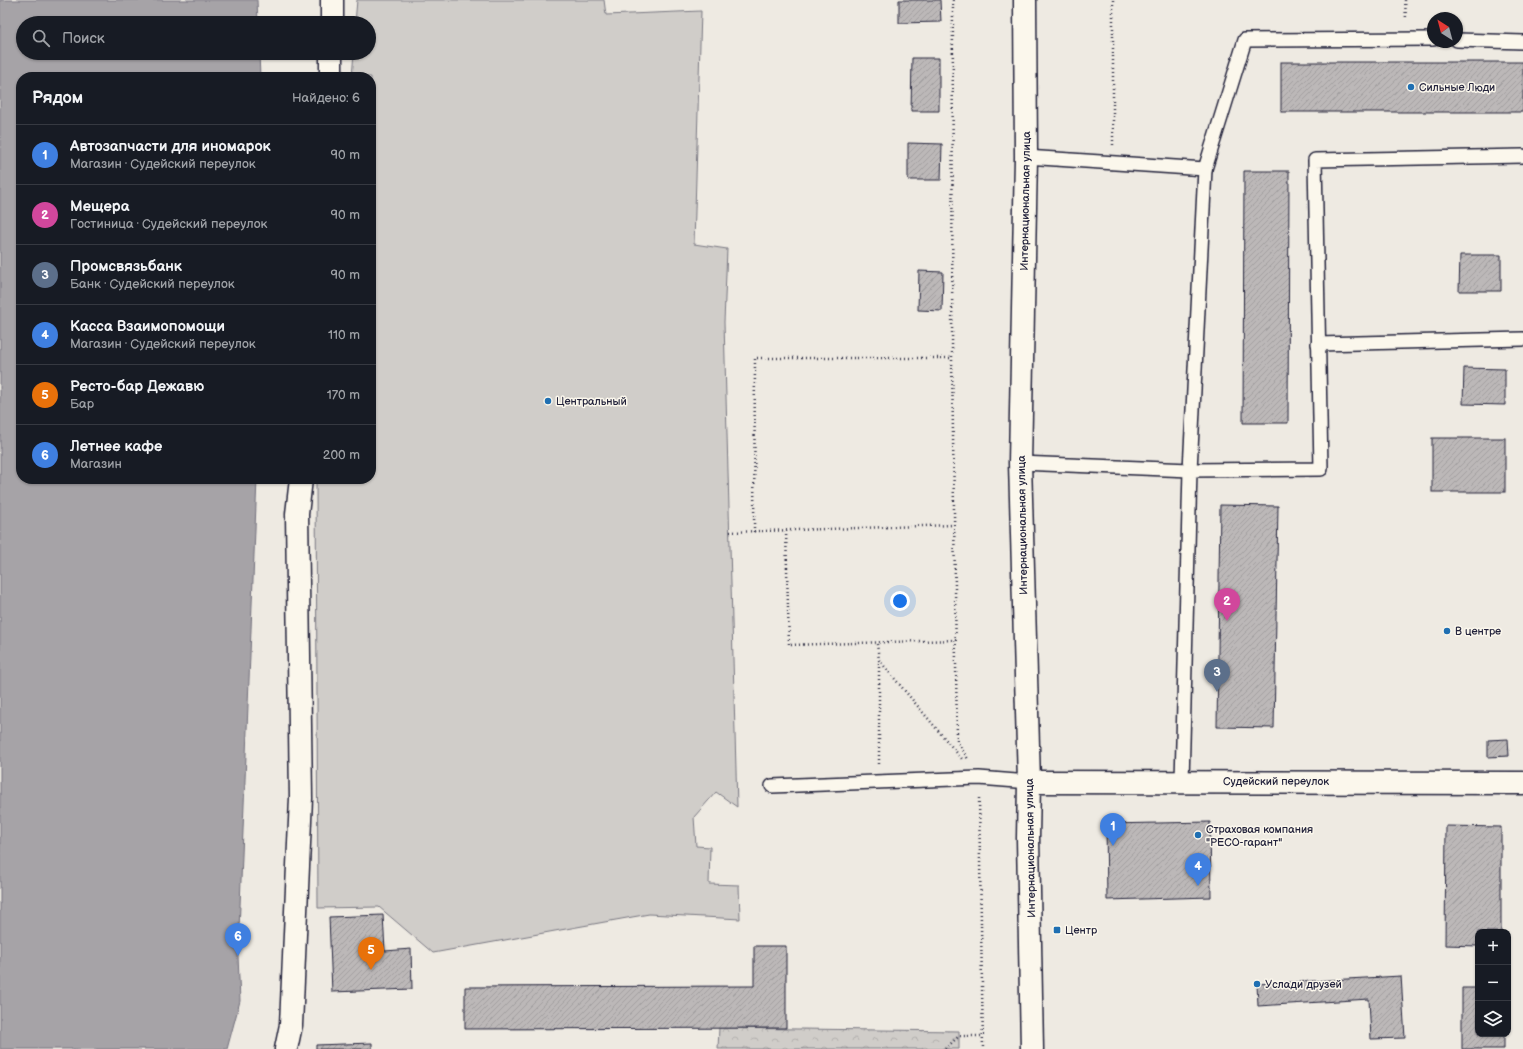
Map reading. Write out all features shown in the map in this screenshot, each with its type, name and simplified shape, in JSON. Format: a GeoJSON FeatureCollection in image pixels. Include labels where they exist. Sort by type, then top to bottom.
{"type":"FeatureCollection","features":[{"type":"Feature","properties":{"kind":"street"},"geometry":{"type":"LineString","coordinates":[[332,0],[332,16]]}},
{"type":"Feature","properties":{"kind":"street","name":"Интернациональная улица"},"geometry":{"type":"LineString","coordinates":[[1025,0],[1026,157],[1020,463],[1029,782],[1028,838],[1032,1049]]}},
{"type":"Feature","properties":{"kind":"street"},"geometry":{"type":"LineString","coordinates":[[331,60],[331,72]]}},
{"type":"Feature","properties":{"kind":"street"},"geometry":{"type":"LineString","coordinates":[[286,1049],[291,1025],[301,798],[297,514],[300,484]]}},
{"type":"Feature","properties":{"kind":"street","name":"Судейский переулок"},"geometry":{"type":"LineString","coordinates":[[1029,782],[1182,781],[1523,783]]}},
{"type":"Feature","properties":{"kind":"lane"},"geometry":{"type":"LineString","coordinates":[[1182,781],[1190,470],[1205,169],[1245,40],[1427,39]]}},
{"type":"Feature","properties":{"kind":"lane"},"geometry":{"type":"LineString","coordinates":[[1463,40],[1523,42]]}},
{"type":"Feature","properties":{"kind":"lane"},"geometry":{"type":"LineString","coordinates":[[1020,463],[1190,470],[1321,469],[1315,160],[1523,156]]}},
{"type":"Feature","properties":{"kind":"lane"},"geometry":{"type":"LineString","coordinates":[[1026,157],[1205,169]]}},
{"type":"Feature","properties":{"kind":"lane"},"geometry":{"type":"LineString","coordinates":[[1318,344],[1523,339]]}},
{"type":"Feature","properties":{"kind":"lane"},"geometry":{"type":"LineString","coordinates":[[772,786],[979,778],[1029,782]]}},
{"type":"Feature","properties":{"kind":"path"},"geometry":{"type":"LineString","coordinates":[[953,0],[952,358],[958,741],[979,778],[983,1049]]}},
{"type":"Feature","properties":{"kind":"path"},"geometry":{"type":"LineString","coordinates":[[1113,0],[1114,163]]}},
{"type":"Feature","properties":{"kind":"path"},"geometry":{"type":"LineString","coordinates":[[754,532],[755,358],[952,358]]}},
{"type":"Feature","properties":{"kind":"path"},"geometry":{"type":"LineString","coordinates":[[730,532],[954,525]]}},
{"type":"Feature","properties":{"kind":"path"},"geometry":{"type":"LineString","coordinates":[[786,531],[789,645],[877,644],[956,640]]}},
{"type":"Feature","properties":{"kind":"path"},"geometry":{"type":"LineString","coordinates":[[877,644],[879,660],[879,782]]}},
{"type":"Feature","properties":{"kind":"path"},"geometry":{"type":"LineString","coordinates":[[879,660],[979,778]]}},
{"type":"Feature","properties":{"kind":"path"},"geometry":{"type":"LineString","coordinates":[[945,1049],[959,1036],[983,1036]]}},
{"type":"Feature","properties":{"kind":"green space","name":"Центральный"},"geometry":{"type":"Polygon","coordinates":[[[357,0],[604,0],[606,15],[701,11],[694,244],[727,249],[724,322],[737,807],[716,792],[694,817],[696,846],[710,847],[709,884],[739,885],[740,919],[649,914],[433,953],[379,907],[318,908],[316,484],[376,484],[376,72],[352,72],[353,60],[376,60],[376,16],[356,16],[357,0]]]}},
{"type":"Feature","properties":{"kind":"green space"},"geometry":{"type":"Polygon","coordinates":[[[719,1028],[959,1031],[959,1049],[718,1049],[719,1028]]]}},
{"type":"Feature","properties":{"kind":"shaded area"},"geometry":{"type":"Polygon","coordinates":[[[0,0],[257,0],[258,16],[16,16],[16,60],[259,60],[260,72],[16,72],[16,484],[257,484],[238,956],[240,1001],[227,1049],[0,1049],[0,0]]]}},
{"type":"Feature","properties":{"kind":"building"},"geometry":{"type":"Polygon","coordinates":[[[899,0],[940,0],[941,22],[899,23],[899,0]]]}},
{"type":"Feature","properties":{"kind":"building"},"geometry":{"type":"Polygon","coordinates":[[[912,58],[939,58],[939,111],[911,111],[912,58]]]}},
{"type":"Feature","properties":{"kind":"building"},"geometry":{"type":"Polygon","coordinates":[[[1281,62],[1523,62],[1523,112],[1281,112],[1281,62]]]}},
{"type":"Feature","properties":{"kind":"building"},"geometry":{"type":"Polygon","coordinates":[[[908,143],[942,144],[941,180],[908,180],[908,143]]]}},
{"type":"Feature","properties":{"kind":"building"},"geometry":{"type":"Polygon","coordinates":[[[1244,171],[1289,171],[1288,423],[1243,423],[1244,171]]]}},
{"type":"Feature","properties":{"kind":"building"},"geometry":{"type":"Polygon","coordinates":[[[1460,255],[1501,255],[1501,291],[1459,291],[1460,255]]]}},
{"type":"Feature","properties":{"kind":"building"},"geometry":{"type":"Polygon","coordinates":[[[919,271],[943,272],[942,311],[918,310],[919,271]]]}},
{"type":"Feature","properties":{"kind":"building"},"geometry":{"type":"Polygon","coordinates":[[[1464,368],[1505,369],[1505,405],[1463,404],[1464,368]]]}},
{"type":"Feature","properties":{"kind":"building"},"geometry":{"type":"Polygon","coordinates":[[[1432,438],[1505,438],[1505,492],[1432,492],[1432,438]]]}},
{"type":"Feature","properties":{"kind":"building"},"geometry":{"type":"Polygon","coordinates":[[[1220,505],[1278,506],[1274,728],[1217,727],[1220,505]]]}},
{"type":"Feature","properties":{"kind":"building"},"geometry":{"type":"Polygon","coordinates":[[[1508,739],[1509,756],[1488,757],[1488,740],[1508,739]]]}},
{"type":"Feature","properties":{"kind":"building"},"geometry":{"type":"Polygon","coordinates":[[[1210,822],[1211,897],[1107,900],[1106,824],[1210,822]]]}},
{"type":"Feature","properties":{"kind":"building"},"geometry":{"type":"Polygon","coordinates":[[[1446,826],[1501,827],[1501,929],[1475,929],[1475,946],[1445,945],[1446,826]]]}},
{"type":"Feature","properties":{"kind":"building"},"geometry":{"type":"Polygon","coordinates":[[[383,915],[385,951],[411,949],[412,989],[332,992],[329,917],[383,915]]]}},
{"type":"Feature","properties":{"kind":"building"},"geometry":{"type":"Polygon","coordinates":[[[754,946],[786,946],[786,1028],[465,1029],[465,987],[754,986],[754,946]]]}},
{"type":"Feature","properties":{"kind":"building"},"geometry":{"type":"Polygon","coordinates":[[[1401,976],[1405,1038],[1371,1039],[1369,999],[1258,1006],[1257,984],[1401,976]]]}},
{"type":"Feature","properties":{"kind":"building"},"geometry":{"type":"Polygon","coordinates":[[[1462,988],[1475,988],[1475,1037],[1504,1037],[1504,1049],[1462,1049],[1462,988]]]}},
{"type":"Feature","properties":{"kind":"building"},"geometry":{"type":"Polygon","coordinates":[[[372,1043],[372,1049],[316,1049],[316,1045],[372,1043]]]}},
{"type":"Feature","properties":{"kind":"place","name":"Сильные Люди"},"geometry":{"type":"Point","coordinates":[1411,87]}},
{"type":"Feature","properties":{"kind":"place","name":"Центральный"},"geometry":{"type":"Point","coordinates":[548,401]}},
{"type":"Feature","properties":{"kind":"place","name":"Мещера"},"geometry":{"type":"Point","coordinates":[1227,621]}},
{"type":"Feature","properties":{"kind":"place","name":"В центре"},"geometry":{"type":"Point","coordinates":[1447,631]}},
{"type":"Feature","properties":{"kind":"place","name":"Промсвязьбанк"},"geometry":{"type":"Point","coordinates":[1217,692]}},
{"type":"Feature","properties":{"kind":"place","name":"Страховая компания \"РЕСО-гарант\""},"geometry":{"type":"Point","coordinates":[1198,835]}},
{"type":"Feature","properties":{"kind":"place","name":"Автозапчасти для иномарок"},"geometry":{"type":"Point","coordinates":[1113,846]}},
{"type":"Feature","properties":{"kind":"place","name":"Касса Взаимопомощи"},"geometry":{"type":"Point","coordinates":[1198,886]}},
{"type":"Feature","properties":{"kind":"place","name":"Центр"},"geometry":{"type":"Point","coordinates":[1057,930]}},
{"type":"Feature","properties":{"kind":"place","name":"Летнее кафе"},"geometry":{"type":"Point","coordinates":[238,956]}},
{"type":"Feature","properties":{"kind":"place","name":"Ресто-бар Дежавю"},"geometry":{"type":"Point","coordinates":[371,970]}},
{"type":"Feature","properties":{"kind":"place","name":"Услади друзей"},"geometry":{"type":"Point","coordinates":[1257,984]}}]}
